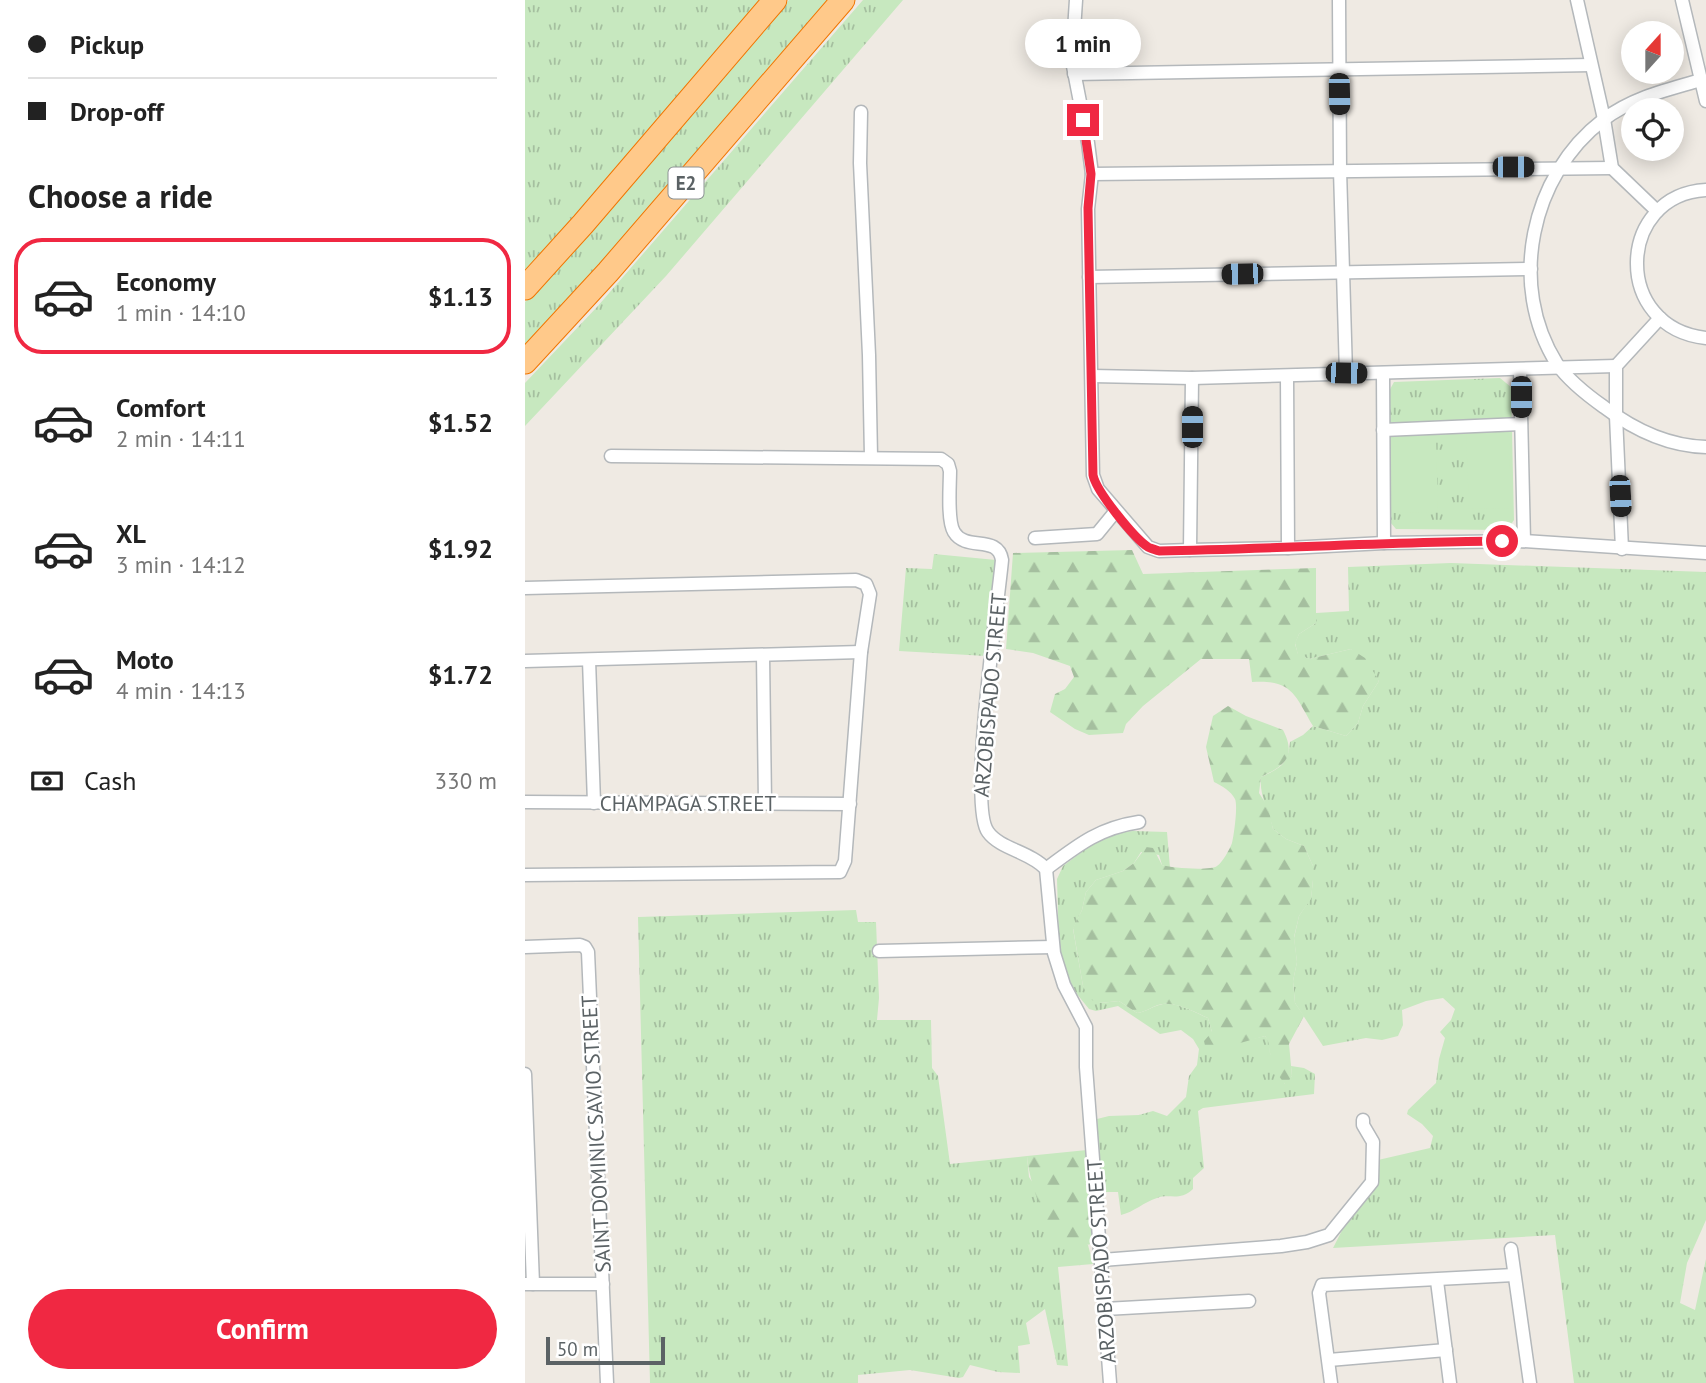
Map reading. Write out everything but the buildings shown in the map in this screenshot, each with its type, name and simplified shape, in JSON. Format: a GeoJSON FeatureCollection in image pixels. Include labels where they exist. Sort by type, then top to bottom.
{"type":"FeatureCollection","features":[{"type":"Feature","properties":{"kind":"highway","name":"E2"},"geometry":{"type":"LineString","coordinates":[[525,288],[775,0]]}},
{"type":"Feature","properties":{"kind":"highway","name":"E2"},"geometry":{"type":"LineString","coordinates":[[525,362],[635,242],[843,0]]}},
{"type":"Feature","properties":{"kind":"street"},"geometry":{"type":"LineString","coordinates":[[1076,0],[1072,61],[1088,143],[1091,174],[1088,208],[1093,475],[1098,489],[1115,512],[1148,547],[1159,551],[1288,548],[1384,542],[1524,541],[1706,553]]}},
{"type":"Feature","properties":{"kind":"street"},"geometry":{"type":"LineString","coordinates":[[1339,0],[1340,170],[1346,373]]}},
{"type":"Feature","properties":{"kind":"street"},"geometry":{"type":"LineString","coordinates":[[1577,0],[1612,167],[1657,211]]}},
{"type":"Feature","properties":{"kind":"street"},"geometry":{"type":"LineString","coordinates":[[1682,0],[1706,101]]}},
{"type":"Feature","properties":{"kind":"street"},"geometry":{"type":"LineString","coordinates":[[1074,74],[1591,65]]}},
{"type":"Feature","properties":{"kind":"street"},"geometry":{"type":"LineString","coordinates":[[1701,80],[1648,95],[1604,119],[1579,142],[1546,190],[1532,240],[1531,269],[1538,319],[1547,346],[1559,366],[1575,384],[1616,416],[1644,432],[1706,447]]}},
{"type":"Feature","properties":{"kind":"street"},"geometry":{"type":"LineString","coordinates":[[861,112],[860,171],[871,457]]}},
{"type":"Feature","properties":{"kind":"street"},"geometry":{"type":"LineString","coordinates":[[1091,174],[1612,167]]}},
{"type":"Feature","properties":{"kind":"street"},"geometry":{"type":"LineString","coordinates":[[1706,190],[1680,196],[1657,211],[1642,235],[1637,261],[1645,302],[1676,330],[1706,338]]}},
{"type":"Feature","properties":{"kind":"street"},"geometry":{"type":"LineString","coordinates":[[1089,277],[1531,269]]}},
{"type":"Feature","properties":{"kind":"street"},"geometry":{"type":"LineString","coordinates":[[1622,549],[1616,366],[1660,318]]}},
{"type":"Feature","properties":{"kind":"street"},"geometry":{"type":"LineString","coordinates":[[1092,376],[1192,378],[1616,366]]}},
{"type":"Feature","properties":{"kind":"street"},"geometry":{"type":"LineString","coordinates":[[1520,370],[1524,541]]}},
{"type":"Feature","properties":{"kind":"street"},"geometry":{"type":"LineString","coordinates":[[1383,373],[1384,542]]}},
{"type":"Feature","properties":{"kind":"street"},"geometry":{"type":"LineString","coordinates":[[1287,376],[1288,548]]}},
{"type":"Feature","properties":{"kind":"street"},"geometry":{"type":"LineString","coordinates":[[1190,550],[1192,378]]}},
{"type":"Feature","properties":{"kind":"street"},"geometry":{"type":"LineString","coordinates":[[1383,430],[1521,424]]}},
{"type":"Feature","properties":{"kind":"street","name":"ARZOBISPADO STREET"},"geometry":{"type":"LineString","coordinates":[[611,456],[932,458],[944,461],[950,471],[951,525],[954,532],[967,542],[992,545],[1000,552],[1002,560],[982,745],[982,819],[985,829],[993,838],[1033,857],[1046,869],[1053,947],[1060,974],[1083,1018],[1087,1035],[1086,1067],[1110,1383]]}},
{"type":"Feature","properties":{"kind":"street"},"geometry":{"type":"LineString","coordinates":[[1035,538],[1097,534],[1115,512]]}},
{"type":"Feature","properties":{"kind":"street"},"geometry":{"type":"LineString","coordinates":[[525,588],[856,580],[866,584],[870,594],[861,652],[845,861],[840,872],[525,875]]}},
{"type":"Feature","properties":{"kind":"street"},"geometry":{"type":"LineString","coordinates":[[525,661],[861,652]]}},
{"type":"Feature","properties":{"kind":"street"},"geometry":{"type":"LineString","coordinates":[[763,655],[765,803]]}},
{"type":"Feature","properties":{"kind":"street"},"geometry":{"type":"LineString","coordinates":[[589,660],[594,803]]}},
{"type":"Feature","properties":{"kind":"street","name":"CHAMPAGA STREET"},"geometry":{"type":"LineString","coordinates":[[525,802],[850,804]]}},
{"type":"Feature","properties":{"kind":"street"},"geometry":{"type":"LineString","coordinates":[[1046,869],[1087,838],[1113,827],[1139,822]]}},
{"type":"Feature","properties":{"kind":"street","name":"SAINT DOMINIC SAVIO STREET"},"geometry":{"type":"LineString","coordinates":[[525,947],[580,945],[588,952],[607,1383]]}},
{"type":"Feature","properties":{"kind":"street"},"geometry":{"type":"LineString","coordinates":[[879,951],[1053,947]]}},
{"type":"Feature","properties":{"kind":"street"},"geometry":{"type":"LineString","coordinates":[[525,1074],[529,1284],[603,1284]]}},
{"type":"Feature","properties":{"kind":"street"},"geometry":{"type":"LineString","coordinates":[[1102,1260],[1281,1246],[1329,1235],[1372,1182],[1373,1142],[1363,1120]]}},
{"type":"Feature","properties":{"kind":"street"},"geometry":{"type":"LineString","coordinates":[[1511,1249],[1530,1383]]}},
{"type":"Feature","properties":{"kind":"street"},"geometry":{"type":"LineString","coordinates":[[1331,1383],[1319,1293],[1322,1285],[1514,1275]]}},
{"type":"Feature","properties":{"kind":"street"},"geometry":{"type":"LineString","coordinates":[[1437,1281],[1450,1383]]}},
{"type":"Feature","properties":{"kind":"street"},"geometry":{"type":"LineString","coordinates":[[1105,1309],[1249,1301]]}},
{"type":"Feature","properties":{"kind":"street"},"geometry":{"type":"LineString","coordinates":[[1329,1360],[1446,1350]]}},
{"type":"Feature","properties":{"kind":"green space"},"geometry":{"type":"Polygon","coordinates":[[[525,0],[761,0],[576,216],[525,271],[525,0]]]}},
{"type":"Feature","properties":{"kind":"green space"},"geometry":{"type":"Polygon","coordinates":[[[789,0],[833,0],[525,351],[525,302],[592,229],[789,0]]]}},
{"type":"Feature","properties":{"kind":"green space"},"geometry":{"type":"Polygon","coordinates":[[[863,0],[903,0],[666,276],[525,426],[525,383],[597,307],[863,0]]]}},
{"type":"Feature","properties":{"kind":"green space"},"geometry":{"type":"Polygon","coordinates":[[[1500,378],[1511,387],[1514,520],[1507,530],[1396,529],[1390,522],[1388,393],[1394,382],[1500,378]]]}},
{"type":"Feature","properties":{"kind":"green space"},"geometry":{"type":"Polygon","coordinates":[[[1509,432],[1511,508],[1469,509],[1466,433],[1509,432]]]}},
{"type":"Feature","properties":{"kind":"green space"},"geometry":{"type":"Polygon","coordinates":[[[1436,434],[1438,512],[1391,513],[1390,435],[1436,434]]]}},
{"type":"Feature","properties":{"kind":"green space"},"geometry":{"type":"Polygon","coordinates":[[[1132,550],[1143,574],[1316,568],[1316,623],[1299,634],[1295,644],[1298,654],[1309,659],[1351,649],[1365,658],[1379,681],[1363,706],[1358,723],[1346,736],[1313,726],[1291,691],[1276,683],[1252,682],[1249,659],[1201,659],[1143,706],[1126,724],[1123,733],[1089,735],[1050,712],[1055,694],[1065,689],[1074,677],[1070,666],[1033,653],[1006,649],[1013,553],[1132,550]]]}},
{"type":"Feature","properties":{"kind":"green space"},"geometry":{"type":"Polygon","coordinates":[[[934,554],[996,560],[986,656],[899,651],[906,568],[932,569],[934,554]]]}},
{"type":"Feature","properties":{"kind":"green space"},"geometry":{"type":"Polygon","coordinates":[[[1451,563],[1706,572],[1706,1220],[1687,1263],[1680,1303],[1695,1310],[1706,1259],[1706,1383],[1574,1383],[1555,1235],[1333,1248],[1378,1160],[1430,1148],[1433,1136],[1407,1114],[1436,1083],[1445,1038],[1440,1032],[1451,1020],[1455,1009],[1443,998],[1426,1001],[1402,1010],[1403,1025],[1398,1036],[1382,1040],[1366,1038],[1323,1046],[1295,1003],[1293,981],[1297,962],[1294,938],[1299,916],[1311,898],[1313,866],[1304,846],[1286,839],[1273,829],[1263,797],[1261,777],[1282,765],[1290,742],[1313,726],[1346,736],[1358,723],[1363,706],[1379,681],[1351,649],[1309,659],[1298,655],[1295,643],[1299,634],[1316,623],[1316,613],[1349,611],[1348,567],[1451,563]]]}},
{"type":"Feature","properties":{"kind":"green space"},"geometry":{"type":"Polygon","coordinates":[[[1228,706],[1283,730],[1289,747],[1286,760],[1261,777],[1259,793],[1268,807],[1273,829],[1286,839],[1304,846],[1313,866],[1311,899],[1299,916],[1294,937],[1297,962],[1293,981],[1295,1003],[1304,1016],[1289,1044],[1292,1076],[1286,1085],[1274,1066],[1265,1036],[1206,1050],[1204,1041],[1212,1032],[1208,1018],[1190,1010],[1164,1004],[1137,1013],[1119,1001],[1100,1003],[1089,999],[1083,986],[1073,928],[1082,910],[1086,892],[1096,880],[1123,871],[1134,863],[1146,847],[1153,848],[1162,865],[1166,866],[1213,868],[1223,859],[1232,843],[1236,803],[1229,791],[1214,782],[1206,747],[1213,716],[1228,706]]]}},
{"type":"Feature","properties":{"kind":"green space"},"geometry":{"type":"Polygon","coordinates":[[[1167,832],[1170,868],[1162,865],[1159,855],[1141,852],[1134,863],[1123,871],[1096,880],[1086,892],[1082,910],[1073,929],[1083,986],[1100,1003],[1119,1001],[1137,1013],[1159,1005],[1178,1005],[1208,1018],[1212,1032],[1248,1040],[1265,1036],[1285,1084],[1292,1076],[1291,1066],[1304,1068],[1315,1074],[1314,1094],[1203,1108],[1198,1111],[1204,1168],[1193,1178],[1193,1189],[1179,1196],[1157,1198],[1121,1215],[1118,1192],[1102,1192],[1097,1119],[1153,1111],[1167,1116],[1186,1097],[1189,1076],[1197,1065],[1199,1049],[1193,1039],[1181,1030],[1160,1034],[1118,1006],[1096,1011],[1089,1009],[1072,988],[1064,971],[1059,947],[1057,879],[1063,866],[1095,842],[1114,833],[1167,832]]]}},
{"type":"Feature","properties":{"kind":"green space"},"geometry":{"type":"Polygon","coordinates":[[[856,910],[858,922],[876,922],[879,998],[877,1020],[931,1020],[932,1068],[938,1076],[950,1164],[1027,1156],[1029,1177],[1073,1244],[1088,1245],[1093,1264],[1058,1267],[1068,1366],[1057,1365],[1045,1309],[1026,1323],[1030,1344],[1018,1346],[1020,1373],[998,1372],[970,1365],[963,1377],[959,1378],[910,1370],[858,1375],[858,1383],[650,1383],[638,917],[856,910]]]}},
{"type":"Feature","properties":{"kind":"green space"},"geometry":{"type":"Polygon","coordinates":[[[1087,1150],[1093,1243],[1078,1246],[1066,1241],[1045,1217],[1032,1184],[1027,1156],[1087,1150]]]}},
{"type":"Feature","properties":{"kind":"route"},"geometry":{"type":"LineString","coordinates":[[1083,120],[1091,174],[1088,208],[1094,483],[1140,540],[1159,551],[1288,548],[1384,542],[1502,541]]}}]}
